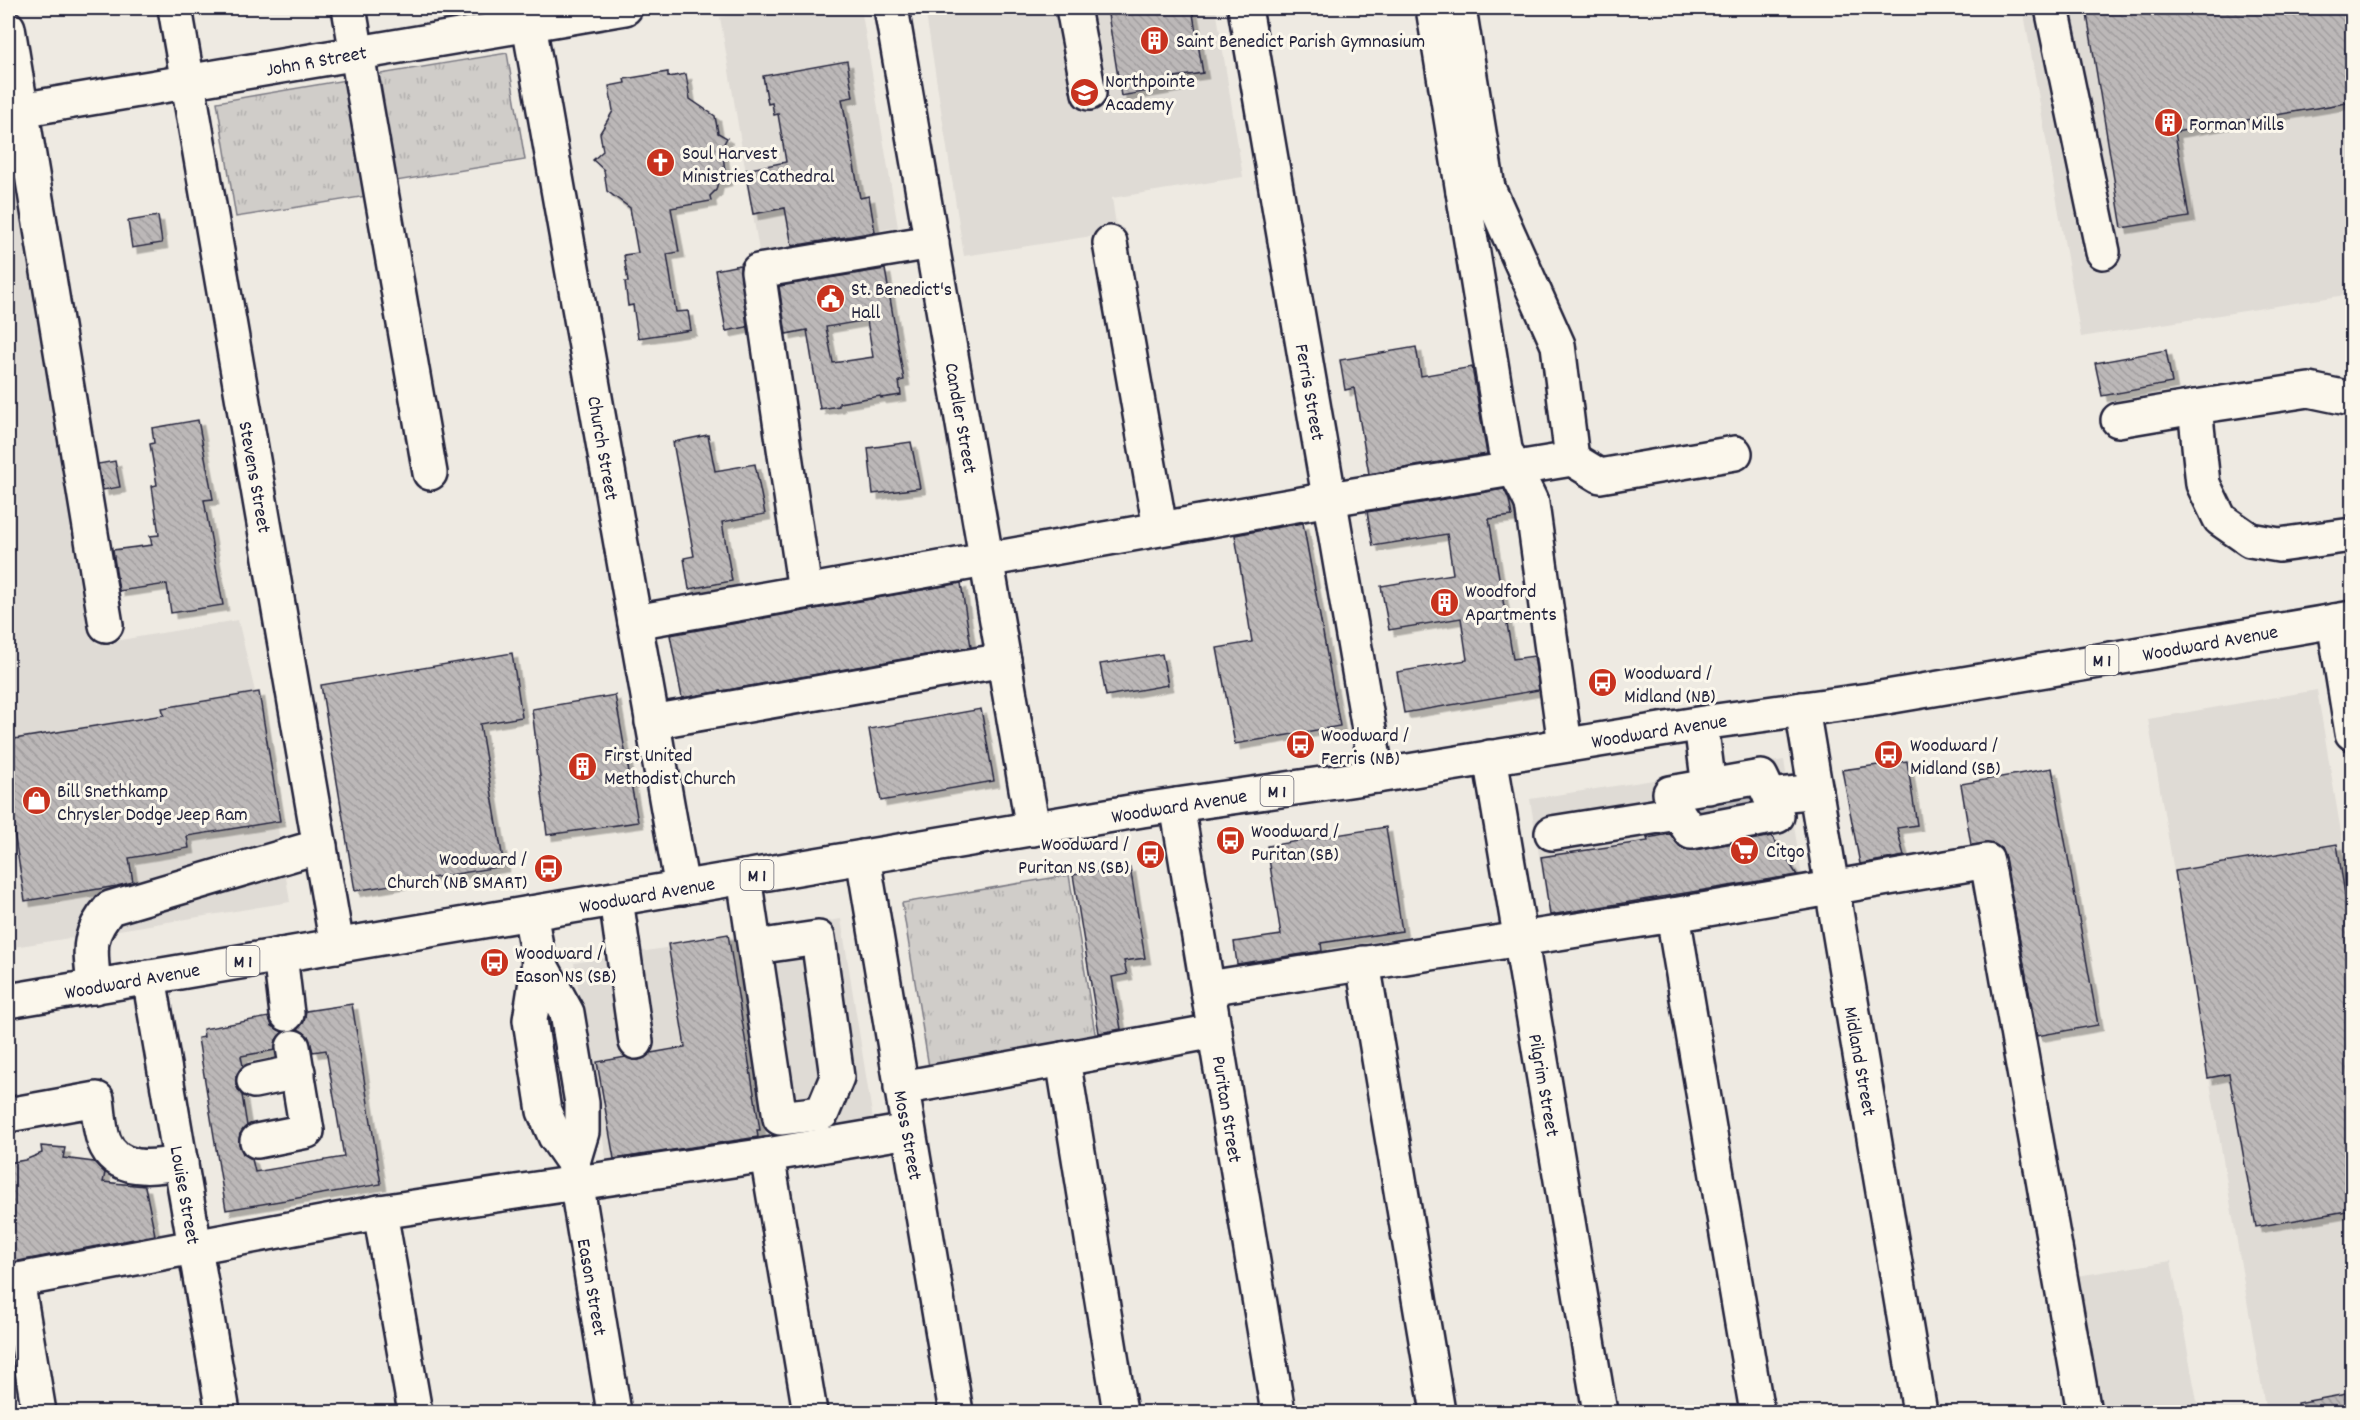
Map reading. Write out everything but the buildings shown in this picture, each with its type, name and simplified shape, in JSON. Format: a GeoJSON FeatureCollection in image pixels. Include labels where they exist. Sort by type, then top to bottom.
{"type":"FeatureCollection","features":[{"type":"Feature","properties":{"kind":"street","name":"Stevens Street"},"geometry":{"type":"LineString","coordinates":[[175,8],[337,946]]}},
{"type":"Feature","properties":{"kind":"street"},"geometry":{"type":"LineString","coordinates":[[350,8],[430,473]]}},
{"type":"Feature","properties":{"kind":"street","name":"John R Street"},"geometry":{"type":"LineString","coordinates":[[14,111],[357,53],[528,16],[625,8]]}},
{"type":"Feature","properties":{"kind":"street","name":"Candler Street"},"geometry":{"type":"LineString","coordinates":[[891,8],[1033,829]]}},
{"type":"Feature","properties":{"kind":"street"},"geometry":{"type":"LineString","coordinates":[[1073,8],[1089,93]]}},
{"type":"Feature","properties":{"kind":"street","name":"Ferris Street"},"geometry":{"type":"LineString","coordinates":[[1245,8],[1377,776]]}},
{"type":"Feature","properties":{"kind":"street"},"geometry":{"type":"LineString","coordinates":[[1433,8],[1475,190],[1558,345],[1572,459]]}},
{"type":"Feature","properties":{"kind":"street"},"geometry":{"type":"LineString","coordinates":[[1459,8],[1475,190],[1505,449],[1512,470],[1524,486],[1532,504],[1565,745]]}},
{"type":"Feature","properties":{"kind":"street"},"geometry":{"type":"LineString","coordinates":[[2052,8],[2103,252]]}},
{"type":"Feature","properties":{"kind":"street","name":"Church Street"},"geometry":{"type":"LineString","coordinates":[[528,16],[682,888]]}},
{"type":"Feature","properties":{"kind":"street"},"geometry":{"type":"LineString","coordinates":[[8,28],[14,111],[105,625]]}},
{"type":"Feature","properties":{"kind":"street"},"geometry":{"type":"LineString","coordinates":[[805,591],[758,271],[932,242]]}},
{"type":"Feature","properties":{"kind":"street"},"geometry":{"type":"LineString","coordinates":[[1110,243],[1160,528]]}},
{"type":"Feature","properties":{"kind":"street"},"geometry":{"type":"LineString","coordinates":[[2118,420],[2308,390],[2352,399]]}},
{"type":"Feature","properties":{"kind":"street"},"geometry":{"type":"LineString","coordinates":[[2195,407],[2203,483],[2220,519],[2250,540],[2279,546],[2330,545],[2352,512]]}},
{"type":"Feature","properties":{"kind":"street"},"geometry":{"type":"LineString","coordinates":[[635,622],[1160,528],[1572,459],[1600,476],[1735,453]]}},
{"type":"Feature","properties":{"kind":"street"},"geometry":{"type":"LineString","coordinates":[[2343,620],[2352,723]]}},
{"type":"Feature","properties":{"kind":"street","name":"Woodward Avenue"},"geometry":{"type":"LineString","coordinates":[[8,1001],[1177,805],[1869,700],[2343,620]]}},
{"type":"Feature","properties":{"kind":"street"},"geometry":{"type":"LineString","coordinates":[[652,722],[1004,660]]}},
{"type":"Feature","properties":{"kind":"street","name":"Midland Street"},"geometry":{"type":"LineString","coordinates":[[1802,709],[1920,1413]]}},
{"type":"Feature","properties":{"kind":"street"},"geometry":{"type":"LineString","coordinates":[[1701,724],[1715,803]]}},
{"type":"Feature","properties":{"kind":"street","name":"Pilgrim Street"},"geometry":{"type":"LineString","coordinates":[[1490,758],[1600,1413]]}},
{"type":"Feature","properties":{"kind":"street"},"geometry":{"type":"LineString","coordinates":[[1552,833],[1715,803],[1761,777],[1777,816],[1715,803]]}},
{"type":"Feature","properties":{"kind":"street"},"geometry":{"type":"LineString","coordinates":[[1770,796],[1816,791]]}},
{"type":"Feature","properties":{"kind":"street","name":"Puritan Street"},"geometry":{"type":"LineString","coordinates":[[1177,805],[1278,1413]]}},
{"type":"Feature","properties":{"kind":"street"},"geometry":{"type":"LineString","coordinates":[[94,987],[90,944],[97,924],[110,908],[320,846]]}},
{"type":"Feature","properties":{"kind":"street","name":"Moss Street"},"geometry":{"type":"LineString","coordinates":[[863,857],[956,1413]]}},
{"type":"Feature","properties":{"kind":"street"},"geometry":{"type":"LineString","coordinates":[[1208,988],[1673,915],[1987,861],[2084,1413]]}},
{"type":"Feature","properties":{"kind":"street"},"geometry":{"type":"LineString","coordinates":[[744,877],[780,1118],[822,1113],[837,1077],[818,938],[756,947]]}},
{"type":"Feature","properties":{"kind":"street"},"geometry":{"type":"LineString","coordinates":[[616,899],[636,1042]]}},
{"type":"Feature","properties":{"kind":"street","name":"Eason Street"},"geometry":{"type":"LineString","coordinates":[[530,914],[539,962],[530,1020],[544,1111],[574,1172],[614,1413]]}},
{"type":"Feature","properties":{"kind":"street"},"geometry":{"type":"LineString","coordinates":[[1673,915],[1757,1413]]}},
{"type":"Feature","properties":{"kind":"street"},"geometry":{"type":"LineString","coordinates":[[280,955],[287,1014]]}},
{"type":"Feature","properties":{"kind":"street"},"geometry":{"type":"LineString","coordinates":[[1364,963],[1438,1413]]}},
{"type":"Feature","properties":{"kind":"street","name":"Louise Street"},"geometry":{"type":"LineString","coordinates":[[149,977],[223,1413]]}},
{"type":"Feature","properties":{"kind":"street"},"geometry":{"type":"LineString","coordinates":[[901,1088],[1215,1031]]}},
{"type":"Feature","properties":{"kind":"street"},"geometry":{"type":"LineString","coordinates":[[1063,1059],[1120,1413]]}},
{"type":"Feature","properties":{"kind":"street"},"geometry":{"type":"LineString","coordinates":[[254,1081],[295,1060],[307,1131],[257,1141]]}},
{"type":"Feature","properties":{"kind":"street"},"geometry":{"type":"LineString","coordinates":[[8,1115],[97,1099],[104,1141],[118,1161],[140,1166],[162,1166],[181,1162]]}},
{"type":"Feature","properties":{"kind":"street"},"geometry":{"type":"LineString","coordinates":[[39,1413],[12,1281],[196,1248],[574,1172],[767,1155],[908,1131]]}},
{"type":"Feature","properties":{"kind":"street"},"geometry":{"type":"LineString","coordinates":[[767,1155],[810,1413]]}},
{"type":"Feature","properties":{"kind":"street"},"geometry":{"type":"LineString","coordinates":[[380,1212],[415,1413]]}},
{"type":"Feature","properties":{"kind":"shaded area"},"geometry":{"type":"Polygon","coordinates":[[[771,8],[861,8],[898,227],[759,251],[720,17],[771,8]]]}},
{"type":"Feature","properties":{"kind":"shaded area","name":"Northpointe Academy"},"geometry":{"type":"Polygon","coordinates":[[[925,8],[1216,8],[1243,177],[1112,198],[1117,232],[964,256],[925,8]]]}},
{"type":"Feature","properties":{"kind":"shaded area"},"geometry":{"type":"Polygon","coordinates":[[[2023,8],[2352,8],[2352,294],[2081,337],[2023,8]]]}},
{"type":"Feature","properties":{"kind":"shaded area"},"geometry":{"type":"Polygon","coordinates":[[[13,136],[97,644],[238,620],[257,700],[290,902],[8,948],[8,137],[13,136]]]}},
{"type":"Feature","properties":{"kind":"shaded area"},"geometry":{"type":"Polygon","coordinates":[[[2317,690],[2352,897],[2352,1412],[2266,1412],[2148,719],[2317,690]]]}},
{"type":"Feature","properties":{"kind":"shaded area"},"geometry":{"type":"Polygon","coordinates":[[[1784,760],[1803,884],[1550,923],[1530,799],[1784,760]]]}},
{"type":"Feature","properties":{"kind":"shaded area"},"geometry":{"type":"Polygon","coordinates":[[[841,919],[874,1126],[608,1170],[574,963],[841,919]]]}},
{"type":"Feature","properties":{"kind":"shaded area"},"geometry":{"type":"Polygon","coordinates":[[[2171,1261],[2199,1412],[2098,1412],[2077,1276],[2171,1261]]]}},
{"type":"Feature","properties":{"kind":"green space"},"geometry":{"type":"Polygon","coordinates":[[[507,53],[525,160],[390,182],[374,75],[507,53]]]}},
{"type":"Feature","properties":{"kind":"green space"},"geometry":{"type":"Polygon","coordinates":[[[351,79],[373,195],[236,217],[217,102],[351,79]]]}},
{"type":"Feature","properties":{"kind":"green space"},"geometry":{"type":"Polygon","coordinates":[[[1069,875],[1096,1039],[929,1067],[902,903],[1069,875]]]}},
{"type":"Feature","properties":{"kind":"tunnel"},"geometry":{"type":"LineString","coordinates":[[1728,791],[1741,811]]}},
{"type":"Feature","properties":{"kind":"tunnel"},"geometry":{"type":"LineString","coordinates":[[1699,795],[1713,816]]}},
{"type":"Feature","properties":{"kind":"place","name":"Saint Benedict Parish Gymnasium"},"geometry":{"type":"Point","coordinates":[1155,40]}},
{"type":"Feature","properties":{"kind":"place","name":"Northpointe Academy"},"geometry":{"type":"Point","coordinates":[1084,92]}},
{"type":"Feature","properties":{"kind":"place","name":"Forman Mills"},"geometry":{"type":"Point","coordinates":[2168,123]}},
{"type":"Feature","properties":{"kind":"place","name":"Soul Harvest Ministries Cathedral"},"geometry":{"type":"Point","coordinates":[661,163]}},
{"type":"Feature","properties":{"kind":"place","name":"St. Benedict's Hall"},"geometry":{"type":"Point","coordinates":[830,299]}},
{"type":"Feature","properties":{"kind":"place","name":"Woodford Apartments"},"geometry":{"type":"Point","coordinates":[1444,602]}},
{"type":"Feature","properties":{"kind":"place","name":"Woodward / Midland (NB)"},"geometry":{"type":"Point","coordinates":[1603,683]}},
{"type":"Feature","properties":{"kind":"place","name":"Woodward / Ferris (NB)"},"geometry":{"type":"Point","coordinates":[1300,745]}},
{"type":"Feature","properties":{"kind":"place","name":"Woodward / Midland (SB)"},"geometry":{"type":"Point","coordinates":[1889,755]}},
{"type":"Feature","properties":{"kind":"place","name":"First United Methodist Church"},"geometry":{"type":"Point","coordinates":[583,766]}},
{"type":"Feature","properties":{"kind":"place","name":"Bill Snethkamp Chrysler Dodge Jeep Ram"},"geometry":{"type":"Point","coordinates":[36,801]}},
{"type":"Feature","properties":{"kind":"place","name":"Woodward / Puritan (SB)"},"geometry":{"type":"Point","coordinates":[1230,841]}},
{"type":"Feature","properties":{"kind":"place","name":"Citgo"},"geometry":{"type":"Point","coordinates":[1745,850]}},
{"type":"Feature","properties":{"kind":"place","name":"Woodward / Puritan NS (SB)"},"geometry":{"type":"Point","coordinates":[1150,854]}},
{"type":"Feature","properties":{"kind":"place","name":"Woodward / Church (NB SMART)"},"geometry":{"type":"Point","coordinates":[548,869]}},
{"type":"Feature","properties":{"kind":"place","name":"Woodward / Eason NS (SB)"},"geometry":{"type":"Point","coordinates":[494,963]}}]}
